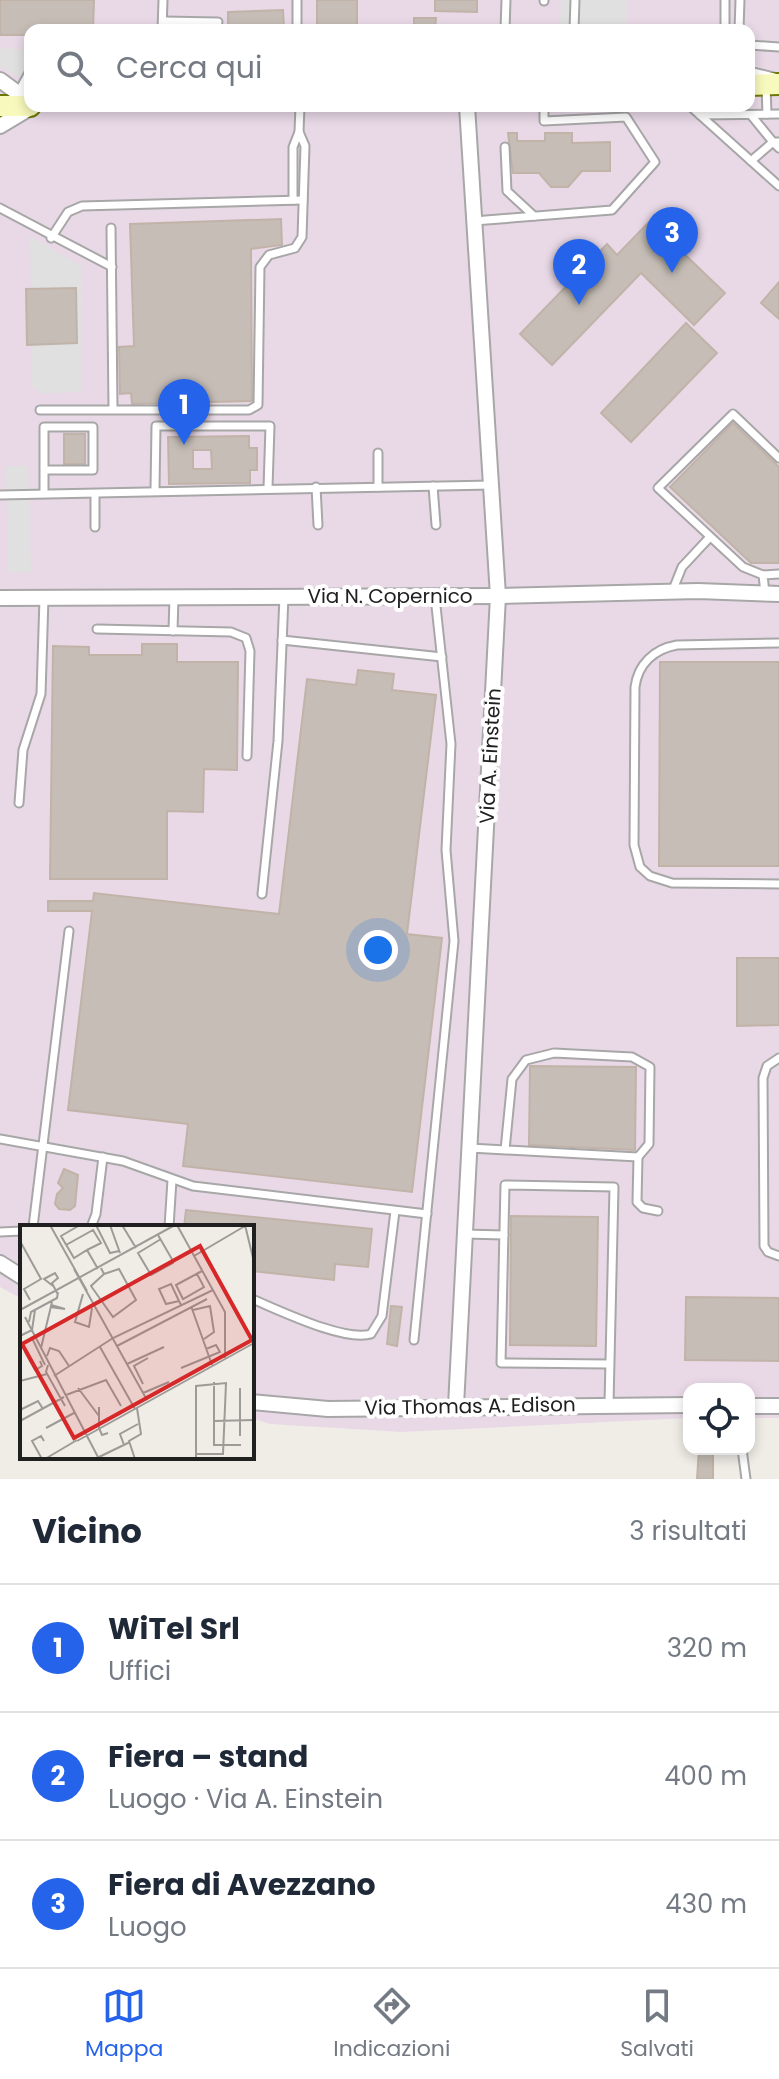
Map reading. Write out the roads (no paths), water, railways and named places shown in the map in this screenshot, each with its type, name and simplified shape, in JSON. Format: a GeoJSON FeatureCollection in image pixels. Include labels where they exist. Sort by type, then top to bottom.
{"type":"FeatureCollection","features":[{"type":"Feature","properties":{"kind":"street"},"geometry":{"type":"LineString","coordinates":[[0,80],[20,100],[0,126]]}},
{"type":"Feature","properties":{"kind":"street","name":"Via A. Einstein"},"geometry":{"type":"LineString","coordinates":[[456,1406],[498,596],[467,112]]}},
{"type":"Feature","properties":{"kind":"street","name":"Via N. Copernico"},"geometry":{"type":"LineString","coordinates":[[0,598],[772,593]]}},
{"type":"Feature","properties":{"kind":"street"},"geometry":{"type":"LineString","coordinates":[[0,1263],[20,1276]]}},
{"type":"Feature","properties":{"kind":"street","name":"Via Thomas A. Edison"},"geometry":{"type":"LineString","coordinates":[[254,1402],[302,1409],[683,1405]]}},
{"type":"Feature","properties":{"kind":"street"},"geometry":{"type":"LineString","coordinates":[[755,1406],[779,1406]]}},
{"type":"Feature","properties":{"kind":"lane"},"geometry":{"type":"LineString","coordinates":[[163,0],[163,24]]}},
{"type":"Feature","properties":{"kind":"lane"},"geometry":{"type":"LineString","coordinates":[[297,0],[297,24]]}},
{"type":"Feature","properties":{"kind":"lane"},"geometry":{"type":"LineString","coordinates":[[505,24],[506,0]]}},
{"type":"Feature","properties":{"kind":"lane"},"geometry":{"type":"LineString","coordinates":[[574,24],[575,0]]}},
{"type":"Feature","properties":{"kind":"lane"},"geometry":{"type":"LineString","coordinates":[[725,0],[725,24]]}},
{"type":"Feature","properties":{"kind":"lane"},"geometry":{"type":"LineString","coordinates":[[739,24],[740,0]]}},
{"type":"Feature","properties":{"kind":"lane"},"geometry":{"type":"LineString","coordinates":[[181,24],[218,22]]}},
{"type":"Feature","properties":{"kind":"lane"},"geometry":{"type":"LineString","coordinates":[[755,45],[779,47]]}},
{"type":"Feature","properties":{"kind":"lane"},"geometry":{"type":"LineString","coordinates":[[767,114],[768,83]]}},
{"type":"Feature","properties":{"kind":"lane"},"geometry":{"type":"LineString","coordinates":[[293,200],[293,147],[299,132],[300,112]]}},
{"type":"Feature","properties":{"kind":"lane"},"geometry":{"type":"LineString","coordinates":[[474,221],[612,210],[655,162],[626,117],[544,121],[544,112]]}},
{"type":"Feature","properties":{"kind":"lane"},"geometry":{"type":"LineString","coordinates":[[697,112],[777,180]]}},
{"type":"Feature","properties":{"kind":"lane"},"geometry":{"type":"LineString","coordinates":[[700,115],[779,114]]}},
{"type":"Feature","properties":{"kind":"lane"},"geometry":{"type":"LineString","coordinates":[[751,115],[777,144],[751,161]]}},
{"type":"Feature","properties":{"kind":"lane"},"geometry":{"type":"LineString","coordinates":[[40,410],[256,407],[261,397],[260,267],[269,255],[298,245],[302,237],[305,142],[299,132]]}},
{"type":"Feature","properties":{"kind":"lane"},"geometry":{"type":"LineString","coordinates":[[505,147],[507,191],[534,216]]}},
{"type":"Feature","properties":{"kind":"lane"},"geometry":{"type":"LineString","coordinates":[[51,238],[64,216],[77,207],[303,200]]}},
{"type":"Feature","properties":{"kind":"lane"},"geometry":{"type":"LineString","coordinates":[[0,208],[51,238],[112,267]]}},
{"type":"Feature","properties":{"kind":"lane"},"geometry":{"type":"LineString","coordinates":[[111,228],[113,408]]}},
{"type":"Feature","properties":{"kind":"lane"},"geometry":{"type":"LineString","coordinates":[[779,458],[733,414],[658,488],[743,567],[763,575],[779,574]]}},
{"type":"Feature","properties":{"kind":"lane"},"geometry":{"type":"LineString","coordinates":[[155,489],[156,426],[270,426],[268,488]]}},
{"type":"Feature","properties":{"kind":"lane"},"geometry":{"type":"LineString","coordinates":[[44,470],[93,470],[93,427],[44,427],[44,470],[44,493]]}},
{"type":"Feature","properties":{"kind":"lane"},"geometry":{"type":"LineString","coordinates":[[378,453],[378,487]]}},
{"type":"Feature","properties":{"kind":"lane"},"geometry":{"type":"LineString","coordinates":[[0,495],[134,495],[155,489],[492,485]]}},
{"type":"Feature","properties":{"kind":"lane"},"geometry":{"type":"LineString","coordinates":[[433,486],[436,525]]}},
{"type":"Feature","properties":{"kind":"lane"},"geometry":{"type":"LineString","coordinates":[[316,487],[318,525]]}},
{"type":"Feature","properties":{"kind":"lane"},"geometry":{"type":"LineString","coordinates":[[95,494],[95,527]]}},
{"type":"Feature","properties":{"kind":"lane"},"geometry":{"type":"LineString","coordinates":[[672,592],[682,567],[710,537]]}},
{"type":"Feature","properties":{"kind":"lane"},"geometry":{"type":"LineString","coordinates":[[763,575],[772,593]]}},
{"type":"Feature","properties":{"kind":"lane"},"geometry":{"type":"LineString","coordinates":[[262,894],[278,741],[284,596]]}},
{"type":"Feature","properties":{"kind":"lane"},"geometry":{"type":"LineString","coordinates":[[173,631],[174,597]]}},
{"type":"Feature","properties":{"kind":"lane"},"geometry":{"type":"LineString","coordinates":[[414,1340],[454,941],[446,850],[451,744],[435,597]]}},
{"type":"Feature","properties":{"kind":"lane"},"geometry":{"type":"LineString","coordinates":[[19,803],[23,750],[40,699],[44,598]]}},
{"type":"Feature","properties":{"kind":"lane"},"geometry":{"type":"LineString","coordinates":[[97,629],[231,632],[246,638],[250,651],[247,756]]}},
{"type":"Feature","properties":{"kind":"lane"},"geometry":{"type":"LineString","coordinates":[[282,640],[442,657]]}},
{"type":"Feature","properties":{"kind":"lane"},"geometry":{"type":"LineString","coordinates":[[779,643],[668,647],[650,657],[640,670],[635,687],[634,845],[640,867],[664,882],[779,884]]}},
{"type":"Feature","properties":{"kind":"lane"},"geometry":{"type":"LineString","coordinates":[[33,1225],[69,931]]}},
{"type":"Feature","properties":{"kind":"lane"},"geometry":{"type":"LineString","coordinates":[[505,1150],[514,1074],[526,1060],[554,1053],[632,1057],[647,1063],[652,1076],[649,1144],[638,1157],[637,1202],[643,1208],[658,1211]]}},
{"type":"Feature","properties":{"kind":"lane"},"geometry":{"type":"LineString","coordinates":[[779,1058],[769,1064],[763,1078],[764,1246],[768,1252],[779,1256]]}},
{"type":"Feature","properties":{"kind":"lane"},"geometry":{"type":"LineString","coordinates":[[0,1139],[141,1166],[172,1180],[201,1188],[427,1214]]}},
{"type":"Feature","properties":{"kind":"lane"},"geometry":{"type":"LineString","coordinates":[[470,1148],[638,1157]]}},
{"type":"Feature","properties":{"kind":"lane"},"geometry":{"type":"LineString","coordinates":[[92,1225],[103,1157]]}},
{"type":"Feature","properties":{"kind":"lane"},"geometry":{"type":"LineString","coordinates":[[169,1225],[172,1180]]}},
{"type":"Feature","properties":{"kind":"lane"},"geometry":{"type":"LineString","coordinates":[[609,1364],[501,1363],[505,1185],[614,1187],[609,1404]]}},
{"type":"Feature","properties":{"kind":"lane"},"geometry":{"type":"LineString","coordinates":[[254,1300],[329,1328],[361,1336],[371,1334],[382,1316],[395,1211]]}},
{"type":"Feature","properties":{"kind":"lane"},"geometry":{"type":"LineString","coordinates":[[0,1232],[20,1231]]}},
{"type":"Feature","properties":{"kind":"lane"},"geometry":{"type":"LineString","coordinates":[[465,1234],[504,1235]]}},
{"type":"Feature","properties":{"kind":"lane"},"geometry":{"type":"LineString","coordinates":[[743,1455],[746,1479]]}},
{"type":"Feature","properties":{"kind":"place","name":"Fiera di Avezzano"},"geometry":{"type":"Point","coordinates":[672,273]}},
{"type":"Feature","properties":{"kind":"place","name":"Fiera – stand"},"geometry":{"type":"Point","coordinates":[579,305]}},
{"type":"Feature","properties":{"kind":"place","name":"WiTel Srl"},"geometry":{"type":"Point","coordinates":[184,445]}}]}
